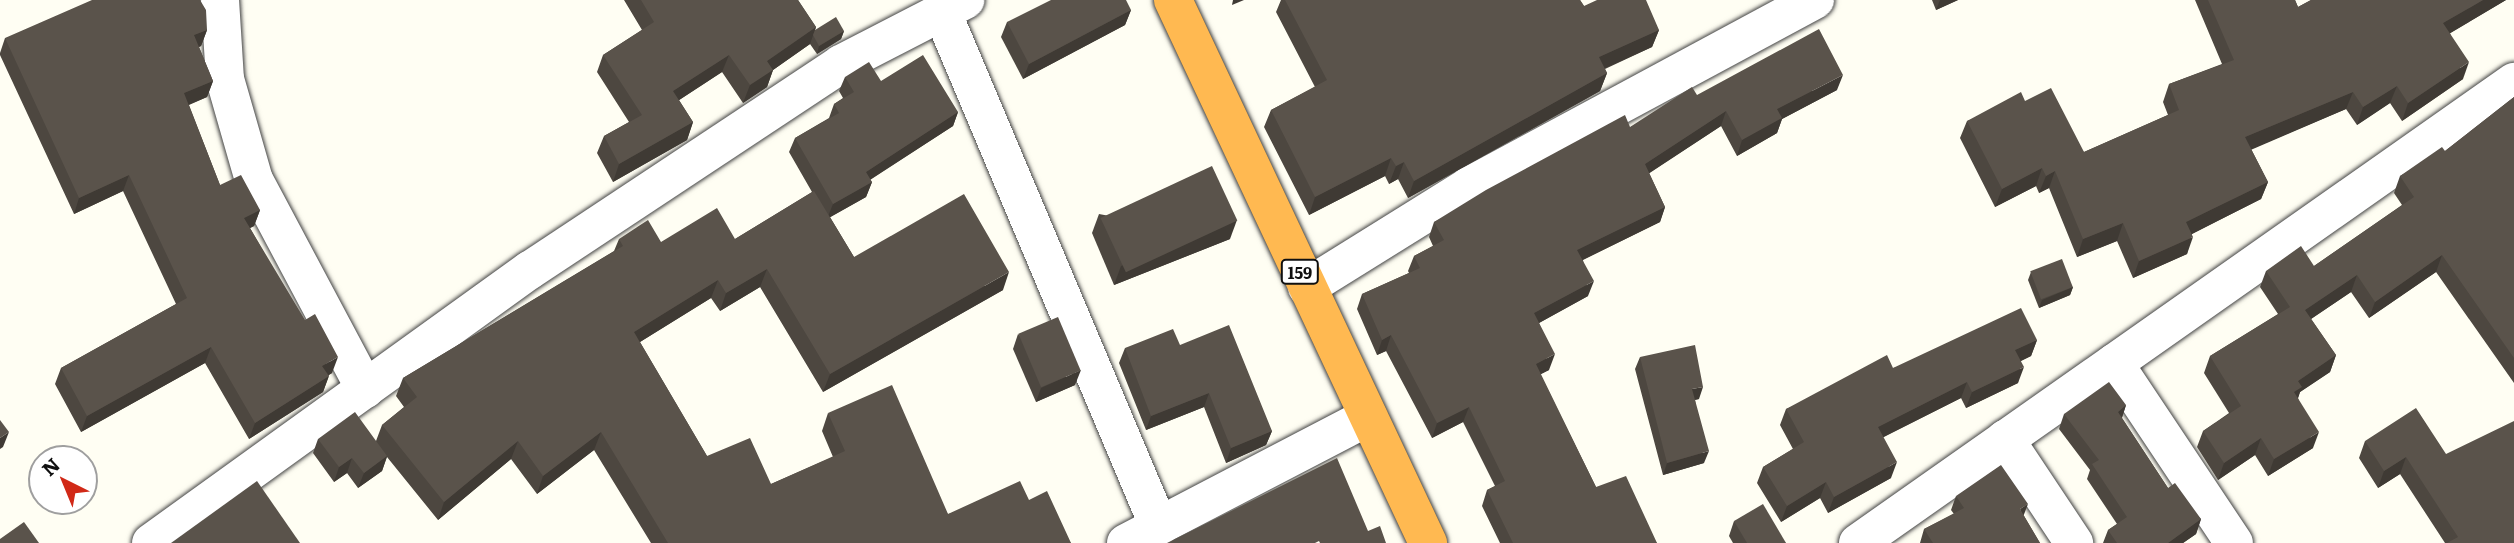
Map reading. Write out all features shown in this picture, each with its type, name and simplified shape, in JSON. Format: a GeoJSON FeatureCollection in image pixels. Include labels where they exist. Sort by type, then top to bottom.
{"type":"FeatureCollection","features":[{"type":"Feature","properties":{"kind":"highway","name":"159"},"geometry":{"type":"LineString","coordinates":[[1173,0],[1428,543]]}},
{"type":"Feature","properties":{"kind":"street"},"geometry":{"type":"LineString","coordinates":[[220,0],[225,79],[254,180],[365,389]]}},
{"type":"Feature","properties":{"kind":"street"},"geometry":{"type":"LineString","coordinates":[[1307,287],[1481,179],[1815,0]]}},
{"type":"Feature","properties":{"kind":"street"},"geometry":{"type":"LineString","coordinates":[[151,543],[530,270],[841,64],[953,6],[1143,535],[1368,417]]}},
{"type":"Feature","properties":{"kind":"street"},"geometry":{"type":"LineString","coordinates":[[1858,543],[2514,82]]}},
{"type":"Feature","properties":{"kind":"street"},"geometry":{"type":"LineString","coordinates":[[2114,363],[2234,543]]}},
{"type":"Feature","properties":{"kind":"street"},"geometry":{"type":"LineString","coordinates":[[2005,439],[2074,543]]}},
{"type":"Feature","properties":{"kind":"building"},"geometry":{"type":"Polygon","coordinates":[[[92,0],[200,0],[206,10],[207,30],[194,35],[213,81],[184,93],[220,185],[241,175],[260,210],[244,218],[305,320],[315,314],[338,357],[322,366],[329,376],[255,423],[211,347],[87,416],[61,368],[187,298],[129,175],[79,198],[5,38],[92,0]]]}},
{"type":"Feature","properties":{"kind":"building"},"geometry":{"type":"Polygon","coordinates":[[[641,0],[798,0],[816,27],[767,61],[773,70],[750,85],[729,55],[673,91],[693,122],[619,164],[604,136],[642,115],[603,55],[654,22],[641,0]]]}},
{"type":"Feature","properties":{"kind":"building"},"geometry":{"type":"Polygon","coordinates":[[[1051,0],[1126,0],[1131,10],[1029,64],[1007,22],[1051,0]]]}},
{"type":"Feature","properties":{"kind":"building"},"geometry":{"type":"Polygon","coordinates":[[[1285,0],[1580,0],[1584,6],[1597,0],[1646,0],[1659,30],[1599,57],[1607,73],[1414,181],[1404,162],[1396,166],[1391,158],[1315,197],[1271,110],[1327,80],[1285,0]]]}},
{"type":"Feature","properties":{"kind":"building"},"geometry":{"type":"Polygon","coordinates":[[[2208,0],[2295,0],[2298,7],[2311,0],[2483,0],[2443,23],[2469,62],[2408,103],[2397,86],[2363,107],[2353,92],[2245,137],[2268,182],[2186,222],[2193,237],[2139,261],[2123,223],[2083,239],[2055,171],[2046,176],[2042,168],[2002,189],[1967,121],[2021,92],[2025,101],[2051,88],[2084,152],[2179,110],[2169,84],[2234,60],[2208,0]]]}},
{"type":"Feature","properties":{"kind":"building"},"geometry":{"type":"Polygon","coordinates":[[[836,17],[844,31],[819,46],[813,35],[815,30],[836,17]]]}},
{"type":"Feature","properties":{"kind":"building"},"geometry":{"type":"Polygon","coordinates":[[[1819,29],[1843,75],[1777,109],[1782,118],[1742,140],[1726,111],[1645,164],[1665,207],[1577,250],[1594,281],[1534,313],[1555,354],[1536,364],[1596,487],[1626,476],[1657,543],[1513,543],[1487,490],[1505,481],[1469,407],[1437,423],[1391,335],[1382,340],[1362,294],[1420,268],[1414,256],[1444,240],[1434,222],[1486,190],[1625,115],[1630,127],[1692,87],[1697,95],[1819,29]]]}},
{"type":"Feature","properties":{"kind":"building"},"geometry":{"type":"Polygon","coordinates":[[[923,55],[958,112],[866,172],[872,182],[833,204],[795,138],[839,113],[834,104],[854,92],[845,77],[869,62],[881,81],[923,55]]]}},
{"type":"Feature","properties":{"kind":"building"},"geometry":{"type":"Polygon","coordinates":[[[2514,97],[2514,358],[2442,255],[2375,302],[2357,275],[2305,310],[2336,355],[2298,381],[2302,387],[2294,392],[2319,432],[2274,459],[2261,438],[2224,463],[2203,431],[2241,406],[2210,356],[2290,307],[2266,271],[2301,246],[2314,266],[2414,197],[2400,176],[2442,147],[2445,151],[2514,97]]]}},
{"type":"Feature","properties":{"kind":"building"},"geometry":{"type":"Polygon","coordinates":[[[1212,166],[1237,220],[1126,272],[1101,218],[1212,166]]]}},
{"type":"Feature","properties":{"kind":"building"},"geometry":{"type":"Polygon","coordinates":[[[814,191],[854,257],[964,194],[1009,272],[830,374],[767,269],[726,293],[718,280],[634,332],[707,456],[750,438],[771,484],[845,451],[828,413],[892,385],[948,514],[1020,481],[1029,500],[1047,491],[1071,543],[668,543],[601,432],[543,476],[518,441],[444,502],[382,425],[417,397],[403,378],[623,246],[619,239],[648,220],[661,242],[717,208],[735,239],[814,191]]]}},
{"type":"Feature","properties":{"kind":"building"},"geometry":{"type":"Polygon","coordinates":[[[2062,259],[2073,287],[2041,299],[2030,271],[2062,259]]]}},
{"type":"Feature","properties":{"kind":"building"},"geometry":{"type":"Polygon","coordinates":[[[2021,308],[2037,340],[2015,350],[2024,367],[1972,392],[1967,382],[1878,427],[1897,462],[1834,497],[1826,482],[1787,506],[1763,467],[1804,442],[1786,409],[1887,355],[1893,368],[2021,308]]]}},
{"type":"Feature","properties":{"kind":"building"},"geometry":{"type":"Polygon","coordinates":[[[1058,317],[1081,370],[1041,387],[1018,334],[1058,317]]]}},
{"type":"Feature","properties":{"kind":"building"},"geometry":{"type":"Polygon","coordinates":[[[1229,325],[1272,431],[1231,448],[1209,393],[1151,416],[1125,348],[1173,329],[1180,345],[1229,325]]]}},
{"type":"Feature","properties":{"kind":"building"},"geometry":{"type":"Polygon","coordinates":[[[1695,345],[1703,387],[1692,389],[1709,451],[1667,463],[1640,357],[1695,345]]]}},
{"type":"Feature","properties":{"kind":"building"},"geometry":{"type":"Polygon","coordinates":[[[2109,382],[2126,405],[2118,412],[2168,488],[2175,483],[2201,519],[2168,543],[2117,543],[2108,530],[2127,517],[2092,464],[2099,460],[2064,414],[2109,382]]]}},
{"type":"Feature","properties":{"kind":"building"},"geometry":{"type":"Polygon","coordinates":[[[2416,408],[2446,454],[2514,421],[2514,543],[2447,543],[2458,537],[2406,457],[2384,471],[2365,441],[2416,408]]]}},
{"type":"Feature","properties":{"kind":"building"},"geometry":{"type":"Polygon","coordinates":[[[355,412],[387,456],[364,473],[352,458],[339,467],[318,439],[355,412]]]}},
{"type":"Feature","properties":{"kind":"building"},"geometry":{"type":"Polygon","coordinates":[[[0,420],[9,432],[0,438],[0,420]]]}},
{"type":"Feature","properties":{"kind":"building"},"geometry":{"type":"Polygon","coordinates":[[[1337,458],[1368,531],[1380,526],[1386,543],[1167,543],[1337,458]]]}},
{"type":"Feature","properties":{"kind":"building"},"geometry":{"type":"Polygon","coordinates":[[[2001,465],[2028,504],[2020,509],[2040,543],[1933,543],[1924,529],[1964,508],[1956,496],[2001,465]]]}},
{"type":"Feature","properties":{"kind":"building"},"geometry":{"type":"Polygon","coordinates":[[[257,481],[300,543],[171,543],[257,481]]]}},
{"type":"Feature","properties":{"kind":"building"},"geometry":{"type":"Polygon","coordinates":[[[1763,504],[1786,543],[1747,543],[1734,521],[1763,504]]]}},
{"type":"Feature","properties":{"kind":"building"},"geometry":{"type":"Polygon","coordinates":[[[24,522],[39,543],[0,543],[0,539],[24,522]]]}}]}
